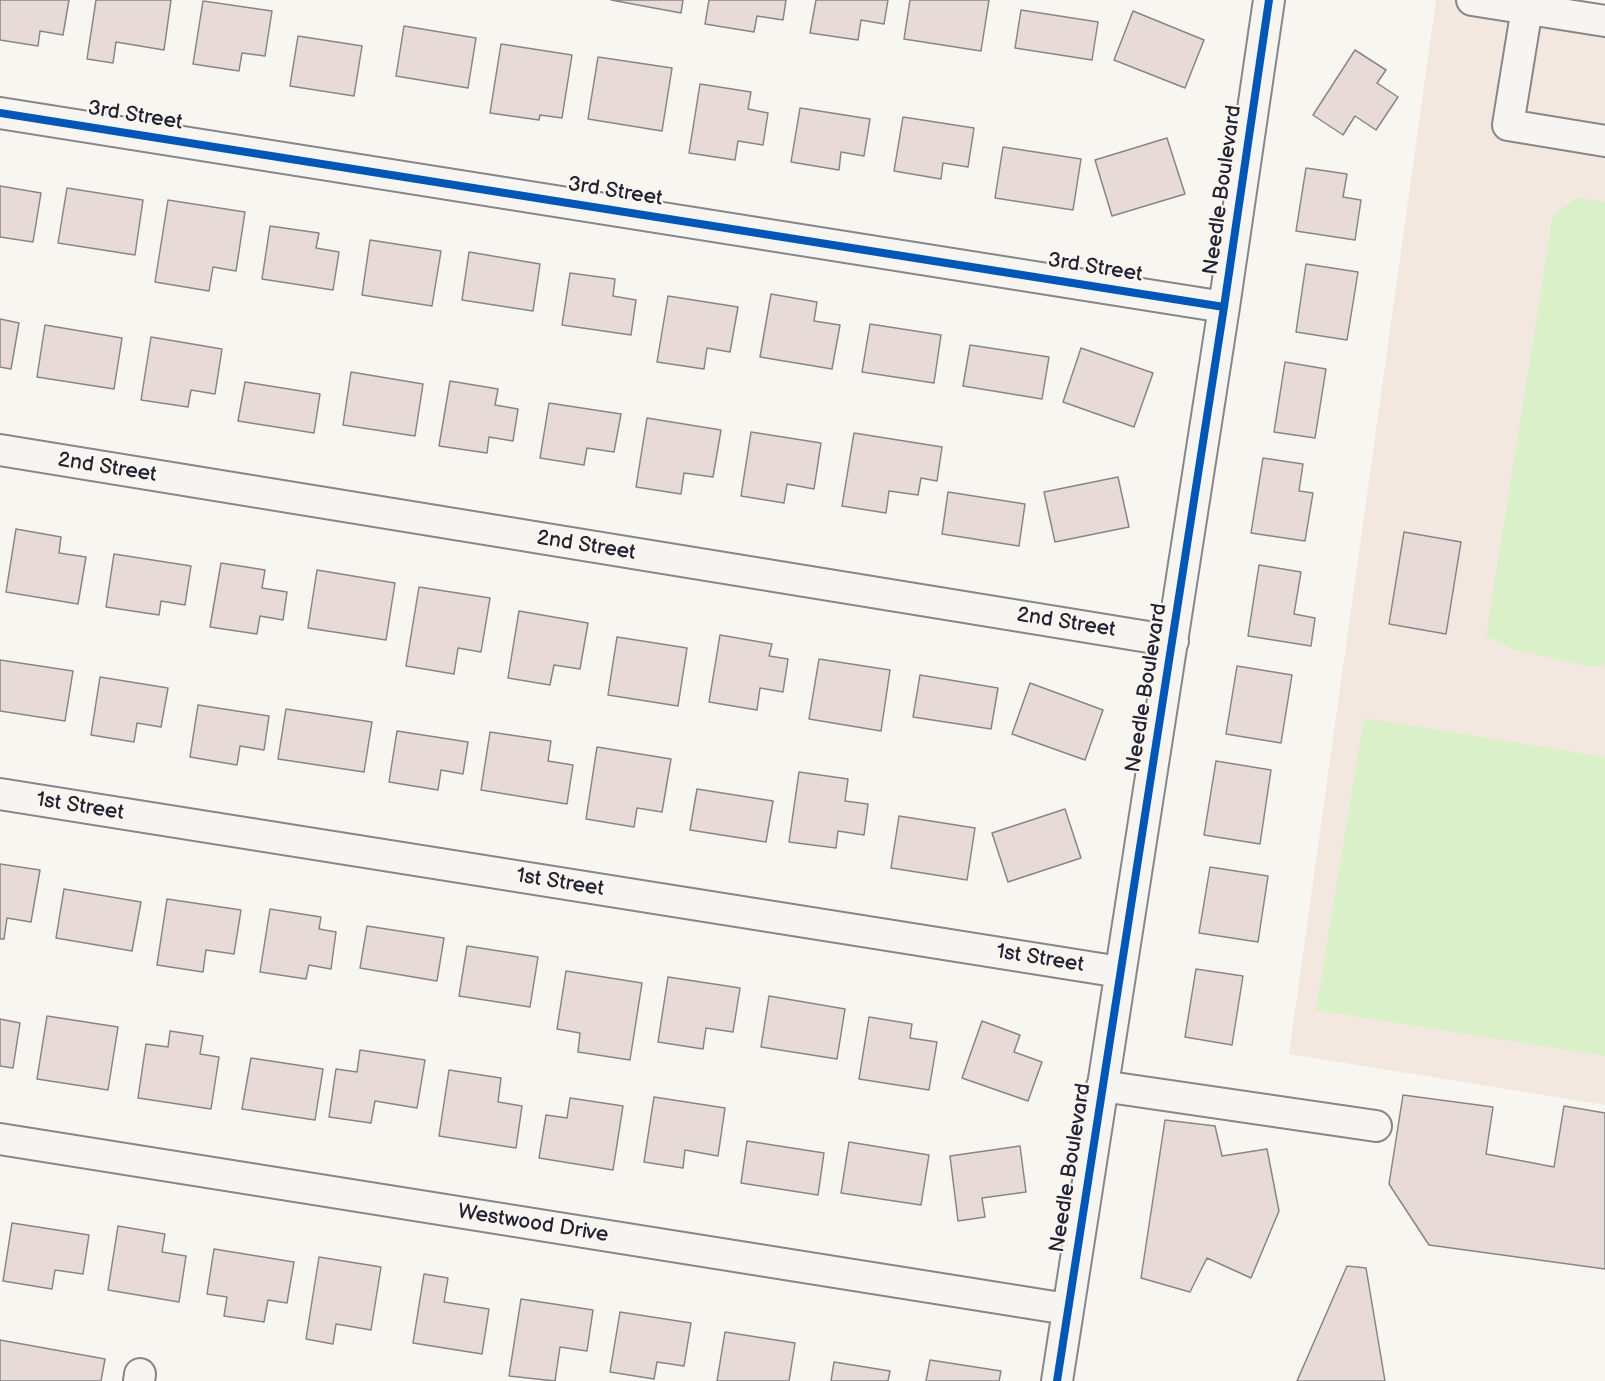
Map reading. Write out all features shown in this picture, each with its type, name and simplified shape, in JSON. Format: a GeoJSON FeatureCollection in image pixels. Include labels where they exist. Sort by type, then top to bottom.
{"type":"FeatureCollection","features":[{"type":"Feature","properties":{"kind":"street","name":"Needle Boulevard"},"geometry":{"type":"LineString","coordinates":[[1057,1381],[1173,641],[1269,0]]}},
{"type":"Feature","properties":{"kind":"street"},"geometry":{"type":"LineString","coordinates":[[1472,0],[1605,21]]}},
{"type":"Feature","properties":{"kind":"street"},"geometry":{"type":"LineString","coordinates":[[1527,9],[1508,125],[1605,141]]}},
{"type":"Feature","properties":{"kind":"street","name":"3rd Street"},"geometry":{"type":"LineString","coordinates":[[0,113],[1224,307]]}},
{"type":"Feature","properties":{"kind":"street","name":"2nd Street"},"geometry":{"type":"LineString","coordinates":[[0,450],[1173,641]]}},
{"type":"Feature","properties":{"kind":"street","name":"1st Street"},"geometry":{"type":"LineString","coordinates":[[0,794],[1120,972]]}},
{"type":"Feature","properties":{"kind":"street"},"geometry":{"type":"LineString","coordinates":[[1102,1086],[1376,1126]]}},
{"type":"Feature","properties":{"kind":"street","name":"Westwood Drive"},"geometry":{"type":"LineString","coordinates":[[0,1139],[1067,1309]]}},
{"type":"Feature","properties":{"kind":"shaded area"},"geometry":{"type":"Polygon","coordinates":[[[1436,0],[1479,0],[1605,16],[1605,1105],[1289,1054],[1436,0]]]}},
{"type":"Feature","properties":{"kind":"green space"},"geometry":{"type":"Polygon","coordinates":[[[1577,198],[1605,202],[1605,665],[1589,667],[1513,649],[1486,636],[1553,215],[1577,198]]]}},
{"type":"Feature","properties":{"kind":"green space"},"geometry":{"type":"Polygon","coordinates":[[[1364,718],[1605,757],[1605,1056],[1316,1010],[1364,718]]]}},
{"type":"Feature","properties":{"kind":"building"},"geometry":{"type":"Polygon","coordinates":[[[0,0],[69,0],[63,35],[40,31],[38,46],[0,40],[0,0]]]}},
{"type":"Feature","properties":{"kind":"building"},"geometry":{"type":"Polygon","coordinates":[[[96,0],[171,0],[164,50],[116,42],[113,63],[87,59],[96,0]]]}},
{"type":"Feature","properties":{"kind":"building"},"geometry":{"type":"Polygon","coordinates":[[[611,0],[683,0],[681,13],[611,0]]]}},
{"type":"Feature","properties":{"kind":"building"},"geometry":{"type":"Polygon","coordinates":[[[709,0],[786,0],[783,20],[757,16],[754,32],[705,24],[709,0]]]}},
{"type":"Feature","properties":{"kind":"building"},"geometry":{"type":"Polygon","coordinates":[[[816,0],[888,0],[884,24],[861,20],[858,40],[810,33],[816,0]]]}},
{"type":"Feature","properties":{"kind":"building"},"geometry":{"type":"Polygon","coordinates":[[[910,0],[989,0],[981,51],[904,39],[910,0]]]}},
{"type":"Feature","properties":{"kind":"building"},"geometry":{"type":"Polygon","coordinates":[[[203,1],[272,11],[265,56],[242,53],[239,71],[193,64],[203,1]]]}},
{"type":"Feature","properties":{"kind":"building"},"geometry":{"type":"Polygon","coordinates":[[[1021,10],[1098,22],[1092,60],[1015,48],[1021,10]]]}},
{"type":"Feature","properties":{"kind":"building"},"geometry":{"type":"Polygon","coordinates":[[[1133,11],[1204,40],[1185,88],[1114,60],[1133,11]]]}},
{"type":"Feature","properties":{"kind":"building"},"geometry":{"type":"Polygon","coordinates":[[[404,26],[476,38],[468,88],[396,76],[404,26]]]}},
{"type":"Feature","properties":{"kind":"building"},"geometry":{"type":"Polygon","coordinates":[[[298,36],[362,46],[354,96],[290,86],[298,36]]]}},
{"type":"Feature","properties":{"kind":"building"},"geometry":{"type":"Polygon","coordinates":[[[501,44],[572,55],[562,118],[540,115],[539,120],[490,113],[501,44]]]}},
{"type":"Feature","properties":{"kind":"building"},"geometry":{"type":"Polygon","coordinates":[[[1355,50],[1386,70],[1377,83],[1398,97],[1376,130],[1355,116],[1343,135],[1313,115],[1355,50]]]}},
{"type":"Feature","properties":{"kind":"building"},"geometry":{"type":"Polygon","coordinates":[[[598,57],[672,68],[662,131],[588,119],[598,57]]]}},
{"type":"Feature","properties":{"kind":"building"},"geometry":{"type":"Polygon","coordinates":[[[700,84],[751,92],[748,109],[768,113],[763,145],[738,141],[735,160],[689,153],[700,84]]]}},
{"type":"Feature","properties":{"kind":"building"},"geometry":{"type":"Polygon","coordinates":[[[800,108],[870,119],[864,156],[841,152],[839,170],[791,162],[800,108]]]}},
{"type":"Feature","properties":{"kind":"building"},"geometry":{"type":"Polygon","coordinates":[[[903,117],[974,128],[968,167],[943,163],[941,179],[894,171],[903,117]]]}},
{"type":"Feature","properties":{"kind":"building"},"geometry":{"type":"Polygon","coordinates":[[[1167,138],[1185,194],[1112,216],[1095,160],[1167,138]]]}},
{"type":"Feature","properties":{"kind":"building"},"geometry":{"type":"Polygon","coordinates":[[[1003,147],[1081,159],[1073,210],[995,198],[1003,147]]]}},
{"type":"Feature","properties":{"kind":"building"},"geometry":{"type":"Polygon","coordinates":[[[1306,168],[1347,174],[1343,197],[1361,200],[1355,240],[1296,231],[1306,168]]]}},
{"type":"Feature","properties":{"kind":"building"},"geometry":{"type":"Polygon","coordinates":[[[0,186],[41,193],[33,242],[0,237],[0,186]]]}},
{"type":"Feature","properties":{"kind":"building"},"geometry":{"type":"Polygon","coordinates":[[[67,188],[143,200],[135,255],[58,243],[67,188]]]}},
{"type":"Feature","properties":{"kind":"building"},"geometry":{"type":"Polygon","coordinates":[[[168,200],[245,212],[236,271],[213,267],[209,291],[155,282],[168,200]]]}},
{"type":"Feature","properties":{"kind":"building"},"geometry":{"type":"Polygon","coordinates":[[[270,226],[319,233],[316,248],[339,252],[333,290],[262,279],[270,226]]]}},
{"type":"Feature","properties":{"kind":"building"},"geometry":{"type":"Polygon","coordinates":[[[370,240],[441,251],[432,306],[362,295],[370,240]]]}},
{"type":"Feature","properties":{"kind":"building"},"geometry":{"type":"Polygon","coordinates":[[[469,252],[540,264],[533,311],[462,300],[469,252]]]}},
{"type":"Feature","properties":{"kind":"building"},"geometry":{"type":"Polygon","coordinates":[[[1306,264],[1358,272],[1347,340],[1296,332],[1306,264]]]}},
{"type":"Feature","properties":{"kind":"building"},"geometry":{"type":"Polygon","coordinates":[[[570,273],[615,279],[613,296],[636,300],[631,335],[562,325],[570,273]]]}},
{"type":"Feature","properties":{"kind":"building"},"geometry":{"type":"Polygon","coordinates":[[[771,294],[817,302],[814,321],[840,325],[832,369],[760,357],[771,294]]]}},
{"type":"Feature","properties":{"kind":"building"},"geometry":{"type":"Polygon","coordinates":[[[668,296],[738,307],[730,352],[707,348],[704,369],[657,362],[668,296]]]}},
{"type":"Feature","properties":{"kind":"building"},"geometry":{"type":"Polygon","coordinates":[[[0,319],[19,323],[11,369],[0,367],[0,319]]]}},
{"type":"Feature","properties":{"kind":"building"},"geometry":{"type":"Polygon","coordinates":[[[870,324],[941,335],[934,383],[862,372],[870,324]]]}},
{"type":"Feature","properties":{"kind":"building"},"geometry":{"type":"Polygon","coordinates":[[[45,325],[122,338],[114,389],[37,377],[45,325]]]}},
{"type":"Feature","properties":{"kind":"building"},"geometry":{"type":"Polygon","coordinates":[[[151,337],[222,349],[215,394],[191,390],[188,407],[141,400],[151,337]]]}},
{"type":"Feature","properties":{"kind":"building"},"geometry":{"type":"Polygon","coordinates":[[[970,345],[1049,357],[1042,399],[963,386],[970,345]]]}},
{"type":"Feature","properties":{"kind":"building"},"geometry":{"type":"Polygon","coordinates":[[[1081,348],[1153,373],[1134,427],[1063,402],[1081,348]]]}},
{"type":"Feature","properties":{"kind":"building"},"geometry":{"type":"Polygon","coordinates":[[[1285,362],[1326,369],[1315,438],[1274,432],[1285,362]]]}},
{"type":"Feature","properties":{"kind":"building"},"geometry":{"type":"Polygon","coordinates":[[[351,372],[423,384],[415,436],[343,425],[351,372]]]}},
{"type":"Feature","properties":{"kind":"building"},"geometry":{"type":"Polygon","coordinates":[[[450,381],[498,389],[495,405],[518,409],[513,441],[489,437],[487,453],[439,446],[450,381]]]}},
{"type":"Feature","properties":{"kind":"building"},"geometry":{"type":"Polygon","coordinates":[[[245,382],[320,394],[314,433],[238,421],[245,382]]]}},
{"type":"Feature","properties":{"kind":"building"},"geometry":{"type":"Polygon","coordinates":[[[549,403],[621,414],[614,452],[587,448],[584,465],[540,458],[549,403]]]}},
{"type":"Feature","properties":{"kind":"building"},"geometry":{"type":"Polygon","coordinates":[[[647,418],[721,430],[713,477],[684,473],[681,494],[636,487],[647,418]]]}},
{"type":"Feature","properties":{"kind":"building"},"geometry":{"type":"Polygon","coordinates":[[[751,432],[821,443],[814,489],[787,484],[784,503],[741,496],[751,432]]]}},
{"type":"Feature","properties":{"kind":"building"},"geometry":{"type":"Polygon","coordinates":[[[854,433],[942,447],[937,481],[921,478],[918,495],[889,491],[886,513],[842,506],[854,433]]]}},
{"type":"Feature","properties":{"kind":"building"},"geometry":{"type":"Polygon","coordinates":[[[1263,458],[1303,464],[1299,491],[1313,493],[1305,541],[1251,533],[1263,458]]]}},
{"type":"Feature","properties":{"kind":"building"},"geometry":{"type":"Polygon","coordinates":[[[1118,477],[1129,527],[1055,542],[1044,492],[1118,477]]]}},
{"type":"Feature","properties":{"kind":"building"},"geometry":{"type":"Polygon","coordinates":[[[948,492],[1025,504],[1019,546],[942,534],[948,492]]]}},
{"type":"Feature","properties":{"kind":"building"},"geometry":{"type":"Polygon","coordinates":[[[16,529],[61,537],[59,553],[86,557],[78,604],[6,592],[16,529]]]}},
{"type":"Feature","properties":{"kind":"building"},"geometry":{"type":"Polygon","coordinates":[[[1404,532],[1461,542],[1446,634],[1389,624],[1404,532]]]}},
{"type":"Feature","properties":{"kind":"building"},"geometry":{"type":"Polygon","coordinates":[[[114,554],[191,566],[185,605],[161,601],[159,615],[106,607],[114,554]]]}},
{"type":"Feature","properties":{"kind":"building"},"geometry":{"type":"Polygon","coordinates":[[[221,563],[265,570],[262,588],[287,592],[283,620],[260,616],[257,634],[210,627],[221,563]]]}},
{"type":"Feature","properties":{"kind":"building"},"geometry":{"type":"Polygon","coordinates":[[[1259,565],[1301,572],[1294,614],[1315,618],[1311,646],[1248,636],[1259,565]]]}},
{"type":"Feature","properties":{"kind":"building"},"geometry":{"type":"Polygon","coordinates":[[[317,570],[395,583],[386,640],[308,628],[317,570]]]}},
{"type":"Feature","properties":{"kind":"building"},"geometry":{"type":"Polygon","coordinates":[[[419,587],[490,598],[481,652],[458,648],[454,674],[406,666],[419,587]]]}},
{"type":"Feature","properties":{"kind":"building"},"geometry":{"type":"Polygon","coordinates":[[[519,611],[588,623],[580,669],[554,665],[550,685],[508,678],[519,611]]]}},
{"type":"Feature","properties":{"kind":"building"},"geometry":{"type":"Polygon","coordinates":[[[720,635],[772,644],[769,656],[788,659],[783,692],[760,688],[757,710],[709,702],[720,635]]]}},
{"type":"Feature","properties":{"kind":"building"},"geometry":{"type":"Polygon","coordinates":[[[617,637],[687,648],[678,706],[608,695],[617,637]]]}},
{"type":"Feature","properties":{"kind":"building"},"geometry":{"type":"Polygon","coordinates":[[[819,659],[890,670],[881,731],[809,719],[819,659]]]}},
{"type":"Feature","properties":{"kind":"building"},"geometry":{"type":"Polygon","coordinates":[[[0,660],[73,671],[65,721],[0,711],[0,660]]]}},
{"type":"Feature","properties":{"kind":"building"},"geometry":{"type":"Polygon","coordinates":[[[1237,666],[1292,675],[1281,743],[1226,734],[1237,666]]]}},
{"type":"Feature","properties":{"kind":"building"},"geometry":{"type":"Polygon","coordinates":[[[920,675],[998,688],[991,729],[913,717],[920,675]]]}},
{"type":"Feature","properties":{"kind":"building"},"geometry":{"type":"Polygon","coordinates":[[[100,677],[168,688],[161,727],[137,723],[134,742],[91,735],[100,677]]]}},
{"type":"Feature","properties":{"kind":"building"},"geometry":{"type":"Polygon","coordinates":[[[1030,683],[1103,710],[1085,760],[1012,734],[1030,683]]]}},
{"type":"Feature","properties":{"kind":"building"},"geometry":{"type":"Polygon","coordinates":[[[198,705],[269,716],[264,750],[240,746],[237,765],[190,757],[198,705]]]}},
{"type":"Feature","properties":{"kind":"building"},"geometry":{"type":"Polygon","coordinates":[[[286,709],[372,722],[364,772],[278,759],[286,709]]]}},
{"type":"Feature","properties":{"kind":"building"},"geometry":{"type":"Polygon","coordinates":[[[397,731],[468,742],[463,774],[441,770],[438,790],[389,782],[397,731]]]}},
{"type":"Feature","properties":{"kind":"building"},"geometry":{"type":"Polygon","coordinates":[[[490,732],[551,741],[548,761],[573,765],[567,804],[481,790],[490,732]]]}},
{"type":"Feature","properties":{"kind":"building"},"geometry":{"type":"Polygon","coordinates":[[[597,747],[671,759],[662,812],[637,808],[634,827],[586,819],[597,747]]]}},
{"type":"Feature","properties":{"kind":"building"},"geometry":{"type":"Polygon","coordinates":[[[1216,761],[1271,770],[1260,844],[1204,835],[1216,761]]]}},
{"type":"Feature","properties":{"kind":"building"},"geometry":{"type":"Polygon","coordinates":[[[799,772],[848,779],[845,801],[868,804],[864,835],[838,831],[836,848],[789,842],[799,772]]]}},
{"type":"Feature","properties":{"kind":"building"},"geometry":{"type":"Polygon","coordinates":[[[697,789],[773,801],[766,842],[690,830],[697,789]]]}},
{"type":"Feature","properties":{"kind":"building"},"geometry":{"type":"Polygon","coordinates":[[[1065,809],[1081,858],[1008,882],[992,833],[1065,809]]]}},
{"type":"Feature","properties":{"kind":"building"},"geometry":{"type":"Polygon","coordinates":[[[899,816],[975,828],[967,880],[891,868],[899,816]]]}},
{"type":"Feature","properties":{"kind":"building"},"geometry":{"type":"Polygon","coordinates":[[[0,864],[40,870],[31,922],[7,918],[4,939],[0,939],[0,864]]]}},
{"type":"Feature","properties":{"kind":"building"},"geometry":{"type":"Polygon","coordinates":[[[1210,867],[1268,876],[1258,942],[1199,933],[1210,867]]]}},
{"type":"Feature","properties":{"kind":"building"},"geometry":{"type":"Polygon","coordinates":[[[64,889],[141,902],[132,951],[56,938],[64,889]]]}},
{"type":"Feature","properties":{"kind":"building"},"geometry":{"type":"Polygon","coordinates":[[[167,899],[241,910],[234,954],[206,950],[203,972],[157,965],[167,899]]]}},
{"type":"Feature","properties":{"kind":"building"},"geometry":{"type":"Polygon","coordinates":[[[270,909],[321,917],[319,929],[336,932],[331,969],[309,965],[306,979],[260,972],[270,909]]]}},
{"type":"Feature","properties":{"kind":"building"},"geometry":{"type":"Polygon","coordinates":[[[367,926],[444,938],[437,981],[360,968],[367,926]]]}},
{"type":"Feature","properties":{"kind":"building"},"geometry":{"type":"Polygon","coordinates":[[[467,946],[538,957],[530,1007],[459,996],[467,946]]]}},
{"type":"Feature","properties":{"kind":"building"},"geometry":{"type":"Polygon","coordinates":[[[1196,969],[1243,976],[1232,1045],[1185,1037],[1196,969]]]}},
{"type":"Feature","properties":{"kind":"building"},"geometry":{"type":"Polygon","coordinates":[[[566,971],[642,983],[630,1060],[578,1052],[580,1033],[557,1029],[566,971]]]}},
{"type":"Feature","properties":{"kind":"building"},"geometry":{"type":"Polygon","coordinates":[[[668,977],[740,988],[733,1032],[706,1028],[703,1049],[658,1042],[668,977]]]}},
{"type":"Feature","properties":{"kind":"building"},"geometry":{"type":"Polygon","coordinates":[[[769,996],[845,1009],[837,1059],[761,1047],[769,996]]]}},
{"type":"Feature","properties":{"kind":"building"},"geometry":{"type":"Polygon","coordinates":[[[47,1016],[118,1027],[108,1090],[37,1079],[47,1016]]]}},
{"type":"Feature","properties":{"kind":"building"},"geometry":{"type":"Polygon","coordinates":[[[869,1017],[912,1024],[910,1038],[937,1042],[929,1090],[859,1079],[869,1017]]]}},
{"type":"Feature","properties":{"kind":"building"},"geometry":{"type":"Polygon","coordinates":[[[0,1019],[20,1023],[13,1068],[0,1066],[0,1019]]]}},
{"type":"Feature","properties":{"kind":"building"},"geometry":{"type":"Polygon","coordinates":[[[982,1021],[1020,1035],[1014,1052],[1042,1062],[1028,1101],[962,1078],[982,1021]]]}},
{"type":"Feature","properties":{"kind":"building"},"geometry":{"type":"Polygon","coordinates":[[[170,1031],[203,1036],[200,1054],[219,1057],[211,1109],[138,1098],[146,1044],[168,1047],[170,1031]]]}},
{"type":"Feature","properties":{"kind":"building"},"geometry":{"type":"Polygon","coordinates":[[[360,1050],[425,1060],[417,1108],[375,1101],[371,1123],[329,1117],[336,1069],[357,1072],[360,1050]]]}},
{"type":"Feature","properties":{"kind":"building"},"geometry":{"type":"Polygon","coordinates":[[[251,1058],[323,1069],[315,1120],[242,1109],[251,1058]]]}},
{"type":"Feature","properties":{"kind":"building"},"geometry":{"type":"Polygon","coordinates":[[[449,1070],[501,1078],[498,1102],[522,1106],[516,1148],[439,1136],[449,1070]]]}},
{"type":"Feature","properties":{"kind":"building"},"geometry":{"type":"Polygon","coordinates":[[[1403,1095],[1493,1107],[1486,1154],[1554,1167],[1564,1106],[1605,1113],[1605,1269],[1429,1245],[1389,1184],[1403,1095]]]}},
{"type":"Feature","properties":{"kind":"building"},"geometry":{"type":"Polygon","coordinates":[[[654,1097],[725,1108],[718,1156],[685,1150],[683,1168],[644,1162],[654,1097]]]}},
{"type":"Feature","properties":{"kind":"building"},"geometry":{"type":"Polygon","coordinates":[[[570,1098],[623,1106],[613,1170],[539,1158],[546,1115],[567,1118],[570,1098]]]}},
{"type":"Feature","properties":{"kind":"building"},"geometry":{"type":"Polygon","coordinates":[[[1165,1120],[1215,1126],[1222,1156],[1267,1149],[1279,1211],[1251,1278],[1207,1258],[1190,1292],[1141,1278],[1165,1120]]]}},
{"type":"Feature","properties":{"kind":"building"},"geometry":{"type":"Polygon","coordinates":[[[747,1141],[824,1153],[818,1195],[741,1183],[747,1141]]]}},
{"type":"Feature","properties":{"kind":"building"},"geometry":{"type":"Polygon","coordinates":[[[849,1142],[929,1155],[921,1205],[841,1193],[849,1142]]]}},
{"type":"Feature","properties":{"kind":"building"},"geometry":{"type":"Polygon","coordinates":[[[1020,1146],[1026,1192],[982,1198],[985,1217],[958,1221],[950,1156],[1020,1146]]]}},
{"type":"Feature","properties":{"kind":"building"},"geometry":{"type":"Polygon","coordinates":[[[12,1223],[89,1235],[83,1274],[55,1270],[52,1289],[3,1281],[12,1223]]]}},
{"type":"Feature","properties":{"kind":"building"},"geometry":{"type":"Polygon","coordinates":[[[118,1226],[165,1234],[162,1252],[186,1256],[179,1302],[108,1290],[118,1226]]]}},
{"type":"Feature","properties":{"kind":"building"},"geometry":{"type":"Polygon","coordinates":[[[214,1249],[294,1262],[287,1303],[268,1300],[264,1322],[224,1316],[227,1297],[207,1294],[214,1249]]]}},
{"type":"Feature","properties":{"kind":"building"},"geometry":{"type":"Polygon","coordinates":[[[319,1257],[381,1267],[371,1330],[336,1324],[333,1344],[306,1339],[319,1257]]]}},
{"type":"Feature","properties":{"kind":"building"},"geometry":{"type":"Polygon","coordinates":[[[1347,1266],[1366,1268],[1385,1381],[1297,1381],[1347,1266]]]}},
{"type":"Feature","properties":{"kind":"building"},"geometry":{"type":"Polygon","coordinates":[[[424,1274],[448,1278],[444,1302],[489,1309],[482,1354],[413,1343],[424,1274]]]}},
{"type":"Feature","properties":{"kind":"building"},"geometry":{"type":"Polygon","coordinates":[[[521,1299],[593,1310],[587,1351],[560,1347],[555,1381],[509,1376],[521,1299]]]}},
{"type":"Feature","properties":{"kind":"building"},"geometry":{"type":"Polygon","coordinates":[[[620,1312],[691,1323],[684,1366],[657,1362],[654,1379],[610,1372],[620,1312]]]}},
{"type":"Feature","properties":{"kind":"building"},"geometry":{"type":"Polygon","coordinates":[[[725,1332],[795,1343],[789,1381],[717,1381],[725,1332]]]}},
{"type":"Feature","properties":{"kind":"building"},"geometry":{"type":"Polygon","coordinates":[[[0,1340],[105,1359],[101,1381],[0,1381],[0,1340]]]}},
{"type":"Feature","properties":{"kind":"building"},"geometry":{"type":"Polygon","coordinates":[[[930,1360],[1001,1371],[999,1381],[926,1381],[930,1360]]]}},
{"type":"Feature","properties":{"kind":"building"},"geometry":{"type":"Polygon","coordinates":[[[834,1362],[890,1371],[888,1381],[831,1381],[834,1362]]]}},
{"type":"Feature","properties":{"kind":"cycle path"},"geometry":{"type":"LineString","coordinates":[[1057,1381],[1224,307],[1269,0]]}},
{"type":"Feature","properties":{"kind":"cycle path"},"geometry":{"type":"LineString","coordinates":[[0,113],[1224,307]]}}]}
